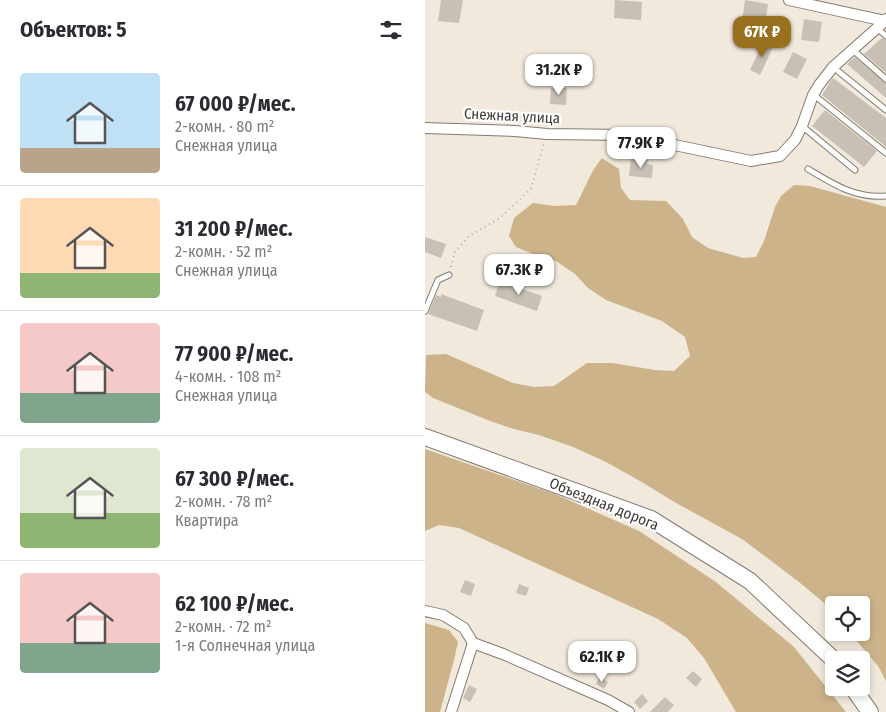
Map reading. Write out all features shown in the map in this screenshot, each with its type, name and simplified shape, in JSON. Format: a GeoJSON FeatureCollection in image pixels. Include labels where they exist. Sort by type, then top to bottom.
{"type":"FeatureCollection","features":[{"type":"Feature","properties":{"kind":"main road","name":"Объездная дорога"},"geometry":{"type":"LineString","coordinates":[[425,437],[651,519],[750,581],[825,652]]}},
{"type":"Feature","properties":{"kind":"main road"},"geometry":{"type":"LineString","coordinates":[[859,696],[870,712]]}},
{"type":"Feature","properties":{"kind":"street"},"geometry":{"type":"LineString","coordinates":[[789,0],[885,20]]}},
{"type":"Feature","properties":{"kind":"street","name":"Снежная улица"},"geometry":{"type":"LineString","coordinates":[[425,128],[480,129],[547,134],[627,135],[751,161],[780,156],[795,140],[819,85],[833,67],[885,20]]}},
{"type":"Feature","properties":{"kind":"street"},"geometry":{"type":"LineString","coordinates":[[425,611],[443,615],[464,628],[473,643],[503,654],[608,700],[629,712]]}},
{"type":"Feature","properties":{"kind":"street"},"geometry":{"type":"LineString","coordinates":[[451,712],[473,643]]}},
{"type":"Feature","properties":{"kind":"lane"},"geometry":{"type":"LineString","coordinates":[[876,28],[886,36]]}},
{"type":"Feature","properties":{"kind":"lane"},"geometry":{"type":"LineString","coordinates":[[853,50],[886,79]]}},
{"type":"Feature","properties":{"kind":"lane"},"geometry":{"type":"LineString","coordinates":[[833,67],[886,110]]}},
{"type":"Feature","properties":{"kind":"lane"},"geometry":{"type":"LineString","coordinates":[[813,95],[886,153]]}},
{"type":"Feature","properties":{"kind":"lane"},"geometry":{"type":"LineString","coordinates":[[802,126],[855,170]]}},
{"type":"Feature","properties":{"kind":"lane"},"geometry":{"type":"LineString","coordinates":[[808,169],[843,190],[872,197],[886,196]]}},
{"type":"Feature","properties":{"kind":"lane"},"geometry":{"type":"LineString","coordinates":[[425,312],[438,280],[449,276]]}},
{"type":"Feature","properties":{"kind":"path"},"geometry":{"type":"LineString","coordinates":[[449,276],[455,252],[469,236],[500,218],[531,189],[547,134]]}},
{"type":"Feature","properties":{"kind":"shaded area"},"geometry":{"type":"Polygon","coordinates":[[[602,158],[619,169],[621,188],[630,200],[666,201],[683,219],[692,237],[708,248],[743,258],[756,257],[764,241],[775,207],[781,196],[794,185],[810,186],[886,207],[886,681],[878,666],[870,657],[870,651],[865,651],[857,641],[870,641],[870,596],[825,596],[825,604],[742,539],[606,462],[573,447],[490,421],[433,398],[425,392],[426,355],[446,354],[513,383],[534,387],[554,386],[587,363],[612,363],[674,371],[690,356],[685,337],[662,321],[606,300],[588,288],[575,274],[556,261],[516,247],[509,236],[514,218],[533,203],[555,206],[576,205],[602,158]]]}},
{"type":"Feature","properties":{"kind":"shaded area"},"geometry":{"type":"Polygon","coordinates":[[[425,449],[555,494],[639,531],[716,582],[794,647],[825,686],[825,696],[833,696],[846,712],[736,712],[704,658],[687,638],[658,619],[459,528],[439,525],[425,531],[425,449]]]}},
{"type":"Feature","properties":{"kind":"shaded area"},"geometry":{"type":"Polygon","coordinates":[[[425,623],[449,630],[458,642],[440,712],[425,712],[425,623]]]}},
{"type":"Feature","properties":{"kind":"building"},"geometry":{"type":"Polygon","coordinates":[[[441,0],[463,0],[459,23],[438,21],[441,0]]]}},
{"type":"Feature","properties":{"kind":"building"},"geometry":{"type":"Polygon","coordinates":[[[615,0],[642,2],[641,20],[614,18],[615,0]]]}},
{"type":"Feature","properties":{"kind":"building"},"geometry":{"type":"Polygon","coordinates":[[[745,0],[768,4],[765,25],[742,21],[745,0]]]}},
{"type":"Feature","properties":{"kind":"building"},"geometry":{"type":"Polygon","coordinates":[[[804,19],[822,22],[819,42],[801,40],[804,19]]]}},
{"type":"Feature","properties":{"kind":"building"},"geometry":{"type":"Polygon","coordinates":[[[882,38],[886,40],[886,73],[864,54],[882,38]]]}},
{"type":"Feature","properties":{"kind":"building"},"geometry":{"type":"Polygon","coordinates":[[[764,40],[774,45],[760,75],[750,70],[764,40]]]}},
{"type":"Feature","properties":{"kind":"building"},"geometry":{"type":"Polygon","coordinates":[[[793,52],[807,59],[797,79],[783,72],[793,52]]]}},
{"type":"Feature","properties":{"kind":"building"},"geometry":{"type":"Polygon","coordinates":[[[855,57],[886,83],[886,98],[847,64],[855,57]]]}},
{"type":"Feature","properties":{"kind":"building"},"geometry":{"type":"Polygon","coordinates":[[[833,78],[886,118],[886,147],[822,95],[833,78]]]}},
{"type":"Feature","properties":{"kind":"building"},"geometry":{"type":"Polygon","coordinates":[[[551,88],[567,88],[566,105],[550,104],[551,88]]]}},
{"type":"Feature","properties":{"kind":"building"},"geometry":{"type":"Polygon","coordinates":[[[825,110],[877,151],[864,167],[812,126],[825,110]]]}},
{"type":"Feature","properties":{"kind":"building"},"geometry":{"type":"Polygon","coordinates":[[[631,158],[648,160],[647,164],[653,165],[652,178],[629,176],[631,158]]]}},
{"type":"Feature","properties":{"kind":"building"},"geometry":{"type":"Polygon","coordinates":[[[425,237],[446,244],[441,258],[425,252],[425,237]]]}},
{"type":"Feature","properties":{"kind":"building"},"geometry":{"type":"Polygon","coordinates":[[[500,281],[542,296],[537,311],[495,296],[500,281]]]}},
{"type":"Feature","properties":{"kind":"building"},"geometry":{"type":"Polygon","coordinates":[[[441,294],[484,310],[477,331],[428,314],[436,295],[441,297],[441,294]]]}},
{"type":"Feature","properties":{"kind":"building"},"geometry":{"type":"Polygon","coordinates":[[[465,580],[475,584],[471,596],[460,592],[465,580]]]}},
{"type":"Feature","properties":{"kind":"building"},"geometry":{"type":"Polygon","coordinates":[[[519,584],[529,588],[526,596],[516,593],[519,584]]]}},
{"type":"Feature","properties":{"kind":"building"},"geometry":{"type":"Polygon","coordinates":[[[693,671],[702,679],[696,687],[686,678],[693,671]]]}},
{"type":"Feature","properties":{"kind":"building"},"geometry":{"type":"Polygon","coordinates":[[[600,677],[608,682],[604,689],[596,684],[600,677]]]}},
{"type":"Feature","properties":{"kind":"building"},"geometry":{"type":"Polygon","coordinates":[[[469,685],[477,689],[470,702],[463,698],[469,685]]]}},
{"type":"Feature","properties":{"kind":"building"},"geometry":{"type":"Polygon","coordinates":[[[642,694],[648,701],[640,709],[634,702],[642,694]]]}},
{"type":"Feature","properties":{"kind":"building"},"geometry":{"type":"Polygon","coordinates":[[[665,697],[674,705],[668,712],[650,712],[665,697]]]}}]}
